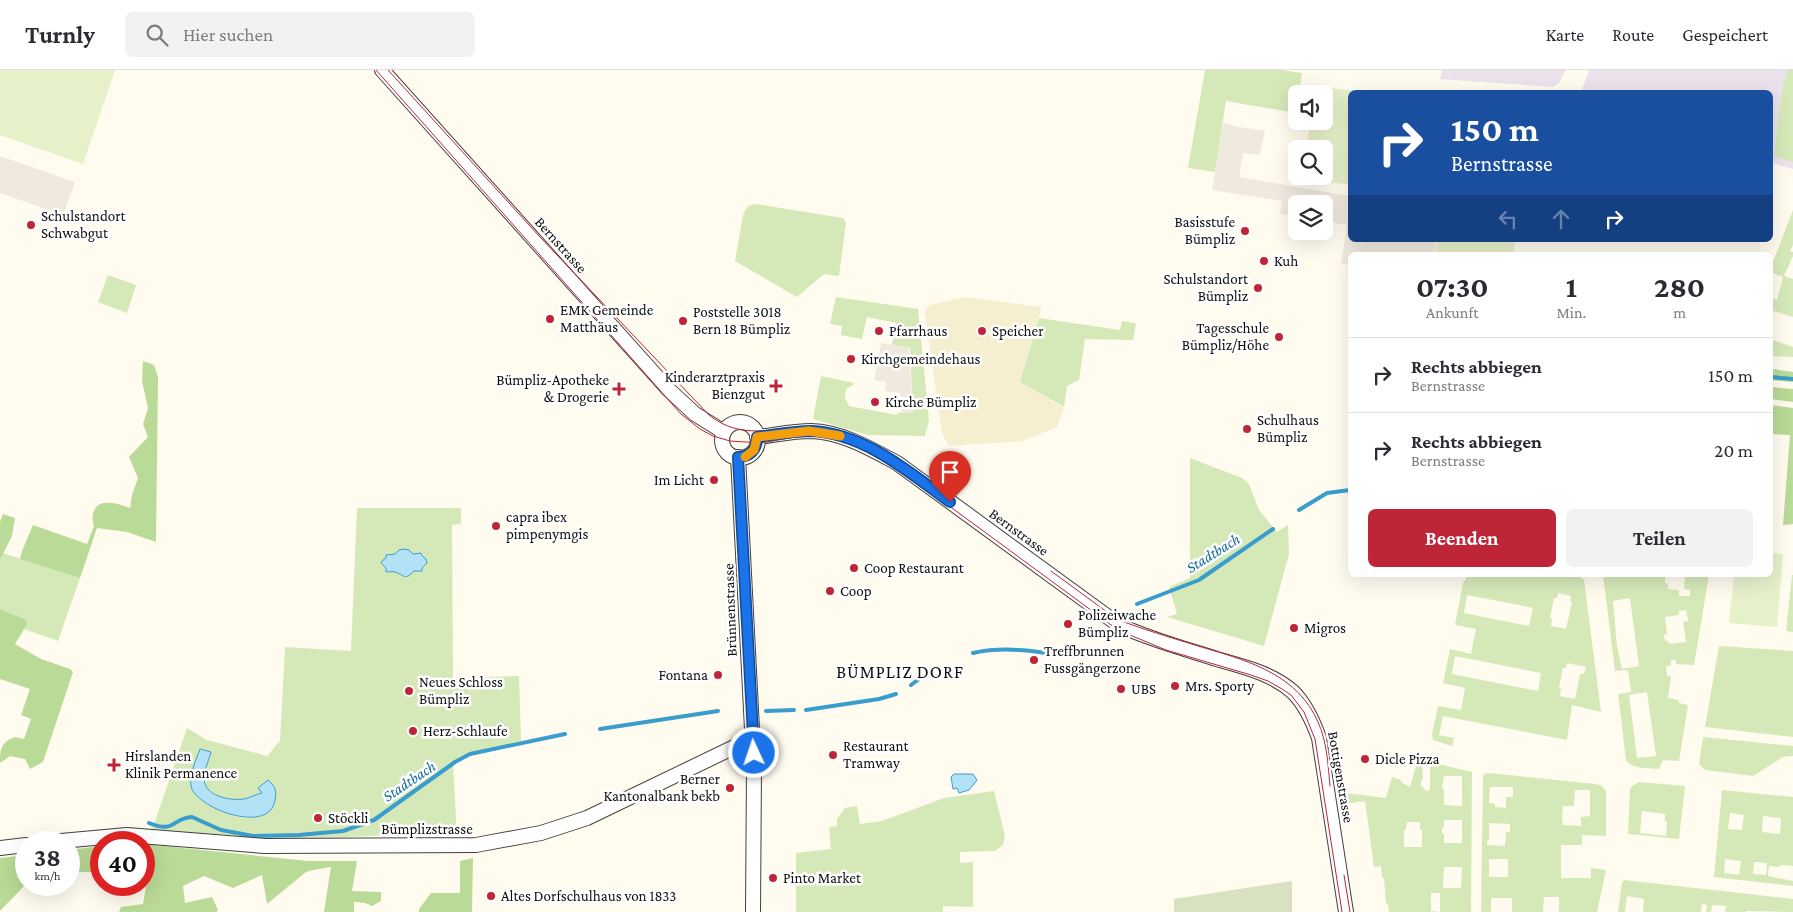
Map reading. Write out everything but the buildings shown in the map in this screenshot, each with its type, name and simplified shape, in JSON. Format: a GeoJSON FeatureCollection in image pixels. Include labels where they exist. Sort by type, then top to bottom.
{"type":"FeatureCollection","features":[{"type":"Feature","properties":{"kind":"street","name":"Bernstrasse"},"geometry":{"type":"LineString","coordinates":[[382,70],[668,388],[695,414],[724,432]]}},
{"type":"Feature","properties":{"kind":"street"},"geometry":{"type":"LineString","coordinates":[[743,422],[752,427],[757,437],[756,446],[752,453],[745,457],[731,455],[724,448],[722,442],[724,432],[733,423],[743,422]]}},
{"type":"Feature","properties":{"kind":"street","name":"Bernstrasse"},"geometry":{"type":"LineString","coordinates":[[757,437],[819,432],[843,437],[861,444],[897,463],[1119,625]]}},
{"type":"Feature","properties":{"kind":"street","name":"Brünnenstrasse"},"geometry":{"type":"LineString","coordinates":[[738,457],[753,738],[753,912]]}},
{"type":"Feature","properties":{"kind":"street","name":"Bottigenstrasse"},"geometry":{"type":"LineString","coordinates":[[1119,625],[1142,635],[1261,673],[1290,690],[1303,704],[1313,721],[1322,748],[1346,912]]}},
{"type":"Feature","properties":{"kind":"street","name":"Bümplizstrasse"},"geometry":{"type":"LineString","coordinates":[[80,839],[127,835],[265,846],[476,846],[541,834],[587,818],[753,738]]}},
{"type":"Feature","properties":{"kind":"street"},"geometry":{"type":"LineString","coordinates":[[0,848],[15,846]]}},
{"type":"Feature","properties":{"kind":"shaded area"},"geometry":{"type":"Polygon","coordinates":[[[1442,70],[1566,70],[1559,83],[1553,87],[1440,79],[1442,70]]]}},
{"type":"Feature","properties":{"kind":"shaded area"},"geometry":{"type":"Polygon","coordinates":[[[1589,70],[1793,70],[1793,169],[1773,163],[1773,90],[1582,90],[1589,70]]]}},
{"type":"Feature","properties":{"kind":"shaded area"},"geometry":{"type":"Polygon","coordinates":[[[1223,123],[1265,131],[1260,155],[1243,153],[1239,177],[1348,196],[1348,242],[1436,242],[1434,252],[1348,252],[1348,265],[1341,264],[1347,225],[1333,223],[1333,195],[1288,195],[1288,216],[1280,214],[1282,201],[1212,190],[1223,123]]]}},
{"type":"Feature","properties":{"kind":"shaded area"},"geometry":{"type":"Polygon","coordinates":[[[0,156],[75,182],[63,215],[0,193],[0,156]]]}},
{"type":"Feature","properties":{"kind":"shaded area"},"geometry":{"type":"Polygon","coordinates":[[[965,297],[1040,307],[1041,310],[1020,382],[1064,408],[1057,427],[1022,441],[949,446],[942,434],[925,312],[930,305],[965,297]]]}},
{"type":"Feature","properties":{"kind":"shaded area"},"geometry":{"type":"Polygon","coordinates":[[[881,343],[909,348],[913,412],[901,413],[904,397],[900,396],[900,393],[885,391],[886,382],[874,380],[881,343]]]}},
{"type":"Feature","properties":{"kind":"green space"},"geometry":{"type":"Polygon","coordinates":[[[0,70],[115,70],[83,164],[0,135],[0,70]]]}},
{"type":"Feature","properties":{"kind":"green space"},"geometry":{"type":"Polygon","coordinates":[[[1205,70],[1281,70],[1302,73],[1300,85],[1288,85],[1288,112],[1226,101],[1215,172],[1188,168],[1205,70]]]}},
{"type":"Feature","properties":{"kind":"green space"},"geometry":{"type":"Polygon","coordinates":[[[1788,70],[1793,70],[1793,162],[1774,156],[1783,84],[1788,70]]]}},
{"type":"Feature","properties":{"kind":"green space"},"geometry":{"type":"Polygon","coordinates":[[[1333,88],[1348,90],[1348,185],[1333,182],[1333,140],[1308,140],[1309,130],[1333,130],[1333,88]]]}},
{"type":"Feature","properties":{"kind":"green space"},"geometry":{"type":"Polygon","coordinates":[[[755,204],[843,218],[846,223],[839,276],[824,274],[797,297],[735,261],[743,215],[748,207],[755,204]]]}},
{"type":"Feature","properties":{"kind":"green space"},"geometry":{"type":"Polygon","coordinates":[[[1793,210],[1793,245],[1790,251],[1793,252],[1793,256],[1784,276],[1793,279],[1793,317],[1774,311],[1773,314],[1773,299],[1777,300],[1783,277],[1773,273],[1773,262],[1793,210]]]}},
{"type":"Feature","properties":{"kind":"green space"},"geometry":{"type":"Polygon","coordinates":[[[1437,242],[1515,242],[1513,252],[1435,252],[1437,242]]]}},
{"type":"Feature","properties":{"kind":"green space"},"geometry":{"type":"Polygon","coordinates":[[[108,275],[136,285],[127,313],[98,302],[108,275]]]}},
{"type":"Feature","properties":{"kind":"green space"},"geometry":{"type":"Polygon","coordinates":[[[836,297],[918,309],[929,420],[925,436],[868,435],[813,419],[821,376],[854,383],[846,389],[845,398],[849,406],[897,415],[897,413],[913,412],[910,348],[892,345],[896,323],[867,317],[862,339],[841,335],[842,326],[830,324],[836,297]]]}},
{"type":"Feature","properties":{"kind":"green space"},"geometry":{"type":"Polygon","coordinates":[[[1039,318],[1120,330],[1122,321],[1136,323],[1133,340],[1085,339],[1079,380],[1067,386],[1064,407],[1020,382],[1039,318]]]}},
{"type":"Feature","properties":{"kind":"green space"},"geometry":{"type":"Polygon","coordinates":[[[1773,340],[1793,347],[1793,357],[1773,356],[1773,340]]]}},
{"type":"Feature","properties":{"kind":"green space"},"geometry":{"type":"Polygon","coordinates":[[[143,361],[154,365],[158,377],[156,542],[127,532],[97,528],[80,578],[20,559],[33,525],[87,544],[94,526],[93,514],[95,508],[104,503],[109,503],[130,508],[138,478],[129,457],[148,437],[143,424],[148,408],[142,381],[143,361]]]}},
{"type":"Feature","properties":{"kind":"green space"},"geometry":{"type":"Polygon","coordinates":[[[1773,370],[1793,372],[1793,382],[1773,380],[1773,370]]]}},
{"type":"Feature","properties":{"kind":"green space"},"geometry":{"type":"Polygon","coordinates":[[[1773,387],[1793,389],[1793,402],[1773,399],[1773,387]]]}},
{"type":"Feature","properties":{"kind":"green space"},"geometry":{"type":"Polygon","coordinates":[[[1773,405],[1793,408],[1793,524],[1783,525],[1790,435],[1773,434],[1773,405]]]}},
{"type":"Feature","properties":{"kind":"green space"},"geometry":{"type":"Polygon","coordinates":[[[1190,458],[1242,478],[1249,484],[1259,510],[1277,532],[1288,525],[1289,554],[1264,646],[1167,617],[1177,614],[1169,587],[1190,578],[1190,458]]]}},
{"type":"Feature","properties":{"kind":"green space"},"geometry":{"type":"Polygon","coordinates":[[[357,508],[461,508],[461,524],[452,525],[453,678],[519,676],[521,741],[470,754],[453,764],[457,836],[394,835],[274,840],[152,830],[187,728],[207,740],[267,756],[280,741],[285,647],[351,651],[357,508]],[[211,752],[190,782],[204,802],[226,813],[248,818],[263,815],[269,811],[275,804],[261,790],[262,793],[246,798],[232,799],[219,796],[209,789],[205,784],[204,778],[211,752]]]}},
{"type":"Feature","properties":{"kind":"green space"},"geometry":{"type":"Polygon","coordinates":[[[3,514],[15,518],[12,536],[0,560],[0,522],[3,514]]]}},
{"type":"Feature","properties":{"kind":"green space"},"geometry":{"type":"Polygon","coordinates":[[[3,553],[80,578],[58,641],[24,629],[26,626],[23,618],[0,609],[0,560],[3,553]]]}},
{"type":"Feature","properties":{"kind":"green space"},"geometry":{"type":"Polygon","coordinates":[[[1773,553],[1783,554],[1777,627],[1729,623],[1734,577],[1773,577],[1773,553]]]}},
{"type":"Feature","properties":{"kind":"green space"},"geometry":{"type":"Polygon","coordinates":[[[1793,575],[1793,632],[1786,631],[1793,575]]]}},
{"type":"Feature","properties":{"kind":"green space"},"geometry":{"type":"Polygon","coordinates":[[[1467,577],[1580,577],[1584,580],[1601,712],[1572,705],[1567,740],[1443,716],[1439,735],[1454,738],[1452,746],[1433,740],[1432,734],[1438,706],[1461,710],[1465,688],[1443,683],[1450,649],[1471,654],[1476,629],[1455,625],[1463,583],[1467,577]],[[1558,593],[1557,598],[1554,598],[1550,618],[1552,619],[1551,626],[1566,629],[1572,602],[1570,601],[1571,596],[1558,593]],[[1467,595],[1464,613],[1529,626],[1533,608],[1467,595]],[[1455,656],[1452,674],[1538,691],[1541,673],[1455,656]],[[1567,663],[1566,668],[1563,668],[1559,688],[1561,689],[1560,696],[1575,699],[1580,674],[1584,674],[1586,667],[1567,663]]]}},
{"type":"Feature","properties":{"kind":"green space"},"geometry":{"type":"Polygon","coordinates":[[[1603,577],[1665,577],[1668,589],[1679,590],[1679,596],[1690,596],[1690,590],[1684,589],[1685,577],[1709,577],[1694,665],[1676,664],[1676,660],[1671,660],[1671,665],[1666,666],[1667,676],[1671,676],[1668,698],[1679,700],[1679,703],[1688,705],[1679,761],[1663,760],[1659,769],[1637,767],[1626,760],[1618,694],[1631,692],[1628,670],[1615,671],[1603,577]],[[1630,598],[1613,601],[1617,646],[1622,669],[1639,666],[1630,598]],[[1686,610],[1679,611],[1679,615],[1665,617],[1667,634],[1664,635],[1665,641],[1668,641],[1669,644],[1686,642],[1683,622],[1688,621],[1686,610]],[[1647,692],[1629,695],[1637,758],[1656,756],[1647,692]]]}},
{"type":"Feature","properties":{"kind":"green space"},"geometry":{"type":"Polygon","coordinates":[[[0,609],[27,620],[26,626],[15,644],[41,659],[70,669],[73,672],[43,762],[30,769],[25,759],[10,756],[0,763],[1,750],[4,744],[15,737],[24,739],[31,719],[21,715],[30,689],[0,679],[0,609]]]}},
{"type":"Feature","properties":{"kind":"green space"},"geometry":{"type":"Polygon","coordinates":[[[1719,646],[1793,651],[1793,737],[1705,727],[1719,646]]]}},
{"type":"Feature","properties":{"kind":"green space"},"geometry":{"type":"Polygon","coordinates":[[[1703,737],[1793,746],[1793,756],[1783,757],[1753,776],[1705,770],[1699,764],[1703,737]]]}},
{"type":"Feature","properties":{"kind":"green space"},"geometry":{"type":"Polygon","coordinates":[[[1430,762],[1472,772],[1471,912],[1440,912],[1389,912],[1381,866],[1374,867],[1365,801],[1339,805],[1338,792],[1386,798],[1392,777],[1401,780],[1401,782],[1410,787],[1416,766],[1422,766],[1423,778],[1420,784],[1426,791],[1430,790],[1430,762]],[[1444,776],[1442,789],[1444,789],[1444,805],[1462,806],[1462,776],[1444,776]],[[1444,820],[1444,827],[1442,828],[1442,833],[1444,834],[1444,843],[1462,843],[1462,820],[1444,820]],[[1407,822],[1406,830],[1404,830],[1404,847],[1422,847],[1420,822],[1407,822]],[[1444,867],[1443,888],[1461,888],[1462,867],[1444,867]],[[1431,893],[1431,911],[1440,912],[1440,893],[1431,893]]]}},
{"type":"Feature","properties":{"kind":"green space"},"geometry":{"type":"Polygon","coordinates":[[[1484,774],[1602,786],[1606,791],[1606,836],[1582,835],[1582,845],[1561,845],[1561,878],[1591,878],[1591,868],[1606,870],[1597,912],[1559,912],[1559,897],[1544,897],[1543,912],[1512,912],[1512,898],[1491,898],[1491,912],[1481,912],[1484,774]],[[1490,787],[1489,803],[1495,804],[1495,807],[1506,808],[1506,797],[1513,797],[1513,787],[1490,787]],[[1575,790],[1574,806],[1563,806],[1563,825],[1581,826],[1581,817],[1590,816],[1590,790],[1575,790]],[[1489,823],[1489,840],[1487,845],[1505,846],[1506,832],[1510,832],[1510,824],[1489,823]],[[1489,859],[1489,877],[1508,877],[1508,859],[1489,859]]]}},
{"type":"Feature","properties":{"kind":"green space"},"geometry":{"type":"Polygon","coordinates":[[[1639,782],[1685,786],[1679,839],[1628,834],[1630,790],[1632,786],[1639,782]],[[1642,811],[1640,833],[1666,836],[1667,822],[1665,821],[1665,814],[1642,811]]]}},
{"type":"Feature","properties":{"kind":"green space"},"geometry":{"type":"Polygon","coordinates":[[[1722,790],[1793,797],[1793,866],[1769,866],[1768,876],[1793,881],[1793,886],[1714,877],[1722,790]],[[1730,813],[1728,829],[1742,830],[1744,815],[1730,813]],[[1763,816],[1762,832],[1780,834],[1781,818],[1763,816]],[[1725,859],[1724,873],[1739,875],[1741,861],[1725,859]],[[1754,862],[1753,874],[1766,875],[1767,863],[1754,862]]]}},
{"type":"Feature","properties":{"kind":"green space"},"geometry":{"type":"Polygon","coordinates":[[[994,791],[1005,836],[1003,845],[995,851],[960,852],[960,863],[973,862],[973,907],[943,906],[943,912],[796,912],[796,853],[831,849],[829,827],[837,826],[837,819],[845,808],[857,806],[860,824],[882,821],[944,798],[994,791]]]}},
{"type":"Feature","properties":{"kind":"green space"},"geometry":{"type":"Polygon","coordinates":[[[155,845],[308,861],[357,861],[352,891],[381,892],[381,901],[372,906],[354,902],[354,912],[324,912],[331,867],[306,872],[267,904],[262,875],[233,888],[204,876],[183,886],[185,903],[212,897],[218,910],[216,912],[119,912],[121,907],[143,904],[144,896],[155,896],[155,845]]]}},
{"type":"Feature","properties":{"kind":"green space"},"geometry":{"type":"Polygon","coordinates":[[[90,847],[90,872],[80,872],[80,849],[90,847]]]}},
{"type":"Feature","properties":{"kind":"green space"},"geometry":{"type":"Polygon","coordinates":[[[15,856],[15,895],[0,911],[0,858],[15,856]]]}},
{"type":"Feature","properties":{"kind":"green space"},"geometry":{"type":"Polygon","coordinates":[[[473,858],[472,912],[419,912],[419,909],[431,893],[460,893],[460,861],[473,858]]]}},
{"type":"Feature","properties":{"kind":"green space"},"geometry":{"type":"Polygon","coordinates":[[[1624,880],[1793,899],[1793,912],[1725,912],[1726,906],[1712,905],[1711,912],[1706,912],[1707,905],[1702,904],[1701,912],[1643,912],[1644,899],[1627,896],[1625,912],[1618,912],[1622,882],[1624,880]]]}},
{"type":"Feature","properties":{"kind":"green space"},"geometry":{"type":"Polygon","coordinates":[[[1292,881],[1292,912],[1174,912],[1174,899],[1292,881]]]}},
{"type":"Feature","properties":{"kind":"water"},"geometry":{"type":"Polygon","coordinates":[[[399,550],[409,550],[413,554],[421,553],[426,559],[427,563],[422,568],[422,571],[414,571],[406,577],[394,572],[386,572],[386,568],[381,563],[386,558],[386,555],[395,554],[399,550]]]}},
{"type":"Feature","properties":{"kind":"water"},"geometry":{"type":"Polygon","coordinates":[[[200,749],[211,752],[204,775],[205,784],[208,789],[218,796],[225,798],[244,799],[262,793],[258,788],[268,780],[276,791],[275,800],[270,811],[260,816],[247,817],[218,810],[205,803],[191,786],[193,767],[200,749]]]}},
{"type":"Feature","properties":{"kind":"water"},"geometry":{"type":"Polygon","coordinates":[[[954,774],[973,774],[977,780],[969,790],[959,793],[957,788],[953,789],[951,777],[954,774]]]}},
{"type":"Feature","properties":{"kind":"waterway","name":"Stadtbach"},"geometry":{"type":"LineString","coordinates":[[1773,377],[1793,379]]}},
{"type":"Feature","properties":{"kind":"waterway","name":"Stadtbach"},"geometry":{"type":"LineString","coordinates":[[1299,510],[1327,493],[1348,490]]}},
{"type":"Feature","properties":{"kind":"waterway","name":"Stadtbach"},"geometry":{"type":"LineString","coordinates":[[1137,604],[1199,580],[1273,529]]}},
{"type":"Feature","properties":{"kind":"waterway","name":"Stadtbach"},"geometry":{"type":"LineString","coordinates":[[973,653],[1017,650],[1060,656]]}},
{"type":"Feature","properties":{"kind":"waterway","name":"Stadtbach"},"geometry":{"type":"LineString","coordinates":[[911,685],[923,676]]}},
{"type":"Feature","properties":{"kind":"waterway","name":"Stadtbach"},"geometry":{"type":"LineString","coordinates":[[806,710],[879,699],[896,694]]}},
{"type":"Feature","properties":{"kind":"waterway","name":"Stadtbach"},"geometry":{"type":"LineString","coordinates":[[766,711],[794,710]]}},
{"type":"Feature","properties":{"kind":"waterway","name":"Stadtbach"},"geometry":{"type":"LineString","coordinates":[[600,729],[718,711]]}},
{"type":"Feature","properties":{"kind":"waterway","name":"Stadtbach"},"geometry":{"type":"LineString","coordinates":[[149,823],[164,827],[192,817],[221,830],[253,836],[299,835],[343,831],[374,820],[455,762],[470,754],[565,734]]}},
{"type":"Feature","properties":{"kind":"tram line"},"geometry":{"type":"LineString","coordinates":[[376,70],[681,414],[700,429],[713,436],[730,441],[761,443],[795,437],[817,436],[842,441],[869,451],[896,467],[1118,630],[1166,650],[1268,681],[1291,695],[1304,712],[1315,739],[1342,912]]}},
{"type":"Feature","properties":{"kind":"tram line"},"geometry":{"type":"LineString","coordinates":[[388,70],[539,236],[709,415],[721,423],[745,430],[812,428],[836,433]]}},
{"type":"Feature","properties":{"kind":"tram line"},"geometry":{"type":"LineString","coordinates":[[1051,571],[1107,612],[1124,622],[1241,659],[1272,673],[1286,682],[1299,693],[1318,722],[1325,745],[1330,786]]}},
{"type":"Feature","properties":{"kind":"tram line"},"geometry":{"type":"LineString","coordinates":[[1344,875],[1350,912]]}},
{"type":"Feature","properties":{"kind":"slow traffic"},"geometry":{"type":"LineString","coordinates":[[745,457],[754,450],[757,437],[809,431],[840,436]]}},
{"type":"Feature","properties":{"kind":"place","name":"Schulstandort Schwabgut"},"geometry":{"type":"Point","coordinates":[31,225]}},
{"type":"Feature","properties":{"kind":"place","name":"Basisstufe Bümpliz"},"geometry":{"type":"Point","coordinates":[1245,231]}},
{"type":"Feature","properties":{"kind":"place","name":"Kuh"},"geometry":{"type":"Point","coordinates":[1264,261]}},
{"type":"Feature","properties":{"kind":"place","name":"Schulstandort Bümpliz"},"geometry":{"type":"Point","coordinates":[1258,288]}},
{"type":"Feature","properties":{"kind":"place","name":"EMK Gemeinde Matthäus"},"geometry":{"type":"Point","coordinates":[550,319]}},
{"type":"Feature","properties":{"kind":"place","name":"Poststelle 3018 Bern 18 Bümpliz"},"geometry":{"type":"Point","coordinates":[683,321]}},
{"type":"Feature","properties":{"kind":"place","name":"Pfarrhaus"},"geometry":{"type":"Point","coordinates":[879,331]}},
{"type":"Feature","properties":{"kind":"place","name":"Speicher"},"geometry":{"type":"Point","coordinates":[982,331]}},
{"type":"Feature","properties":{"kind":"place","name":"Tagesschule Bümpliz/Höhe"},"geometry":{"type":"Point","coordinates":[1279,337]}},
{"type":"Feature","properties":{"kind":"place","name":"Kirchgemeindehaus"},"geometry":{"type":"Point","coordinates":[851,359]}},
{"type":"Feature","properties":{"kind":"place","name":"Kinderarztpraxis Bienzgut"},"geometry":{"type":"Point","coordinates":[776,386]}},
{"type":"Feature","properties":{"kind":"place","name":"Bümpliz-Apotheke & Drogerie"},"geometry":{"type":"Point","coordinates":[619,389]}},
{"type":"Feature","properties":{"kind":"place","name":"Kirche Bümpliz"},"geometry":{"type":"Point","coordinates":[875,402]}},
{"type":"Feature","properties":{"kind":"place","name":"Schulhaus Bümpliz"},"geometry":{"type":"Point","coordinates":[1247,429]}},
{"type":"Feature","properties":{"kind":"place","name":"Im Licht"},"geometry":{"type":"Point","coordinates":[714,480]}},
{"type":"Feature","properties":{"kind":"place","name":"capra ibex pimpenymgis"},"geometry":{"type":"Point","coordinates":[496,526]}},
{"type":"Feature","properties":{"kind":"place","name":"Coop Restaurant"},"geometry":{"type":"Point","coordinates":[854,568]}},
{"type":"Feature","properties":{"kind":"place","name":"Coop"},"geometry":{"type":"Point","coordinates":[830,591]}},
{"type":"Feature","properties":{"kind":"place","name":"Polizeiwache Bümpliz"},"geometry":{"type":"Point","coordinates":[1068,624]}},
{"type":"Feature","properties":{"kind":"place","name":"Migros"},"geometry":{"type":"Point","coordinates":[1294,628]}},
{"type":"Feature","properties":{"kind":"place","name":"Treffbrunnen Fussgängerzone"},"geometry":{"type":"Point","coordinates":[1034,660]}},
{"type":"Feature","properties":{"kind":"place","name":"Fontana"},"geometry":{"type":"Point","coordinates":[718,675]}},
{"type":"Feature","properties":{"kind":"place","name":"Mrs. Sporty"},"geometry":{"type":"Point","coordinates":[1175,686]}},
{"type":"Feature","properties":{"kind":"place","name":"UBS"},"geometry":{"type":"Point","coordinates":[1121,689]}},
{"type":"Feature","properties":{"kind":"place","name":"Neues Schloss Bümpliz"},"geometry":{"type":"Point","coordinates":[409,691]}},
{"type":"Feature","properties":{"kind":"place","name":"Herz-Schlaufe"},"geometry":{"type":"Point","coordinates":[413,731]}},
{"type":"Feature","properties":{"kind":"place","name":"Restaurant Tramway"},"geometry":{"type":"Point","coordinates":[833,755]}},
{"type":"Feature","properties":{"kind":"place","name":"Dicle Pizza"},"geometry":{"type":"Point","coordinates":[1365,759]}},
{"type":"Feature","properties":{"kind":"place","name":"Hirslanden Klinik Permanence"},"geometry":{"type":"Point","coordinates":[114,765]}},
{"type":"Feature","properties":{"kind":"place","name":"Berner Kantonalbank bekb"},"geometry":{"type":"Point","coordinates":[730,788]}},
{"type":"Feature","properties":{"kind":"place","name":"Stöckli"},"geometry":{"type":"Point","coordinates":[318,818]}},
{"type":"Feature","properties":{"kind":"place","name":"Pinto Market"},"geometry":{"type":"Point","coordinates":[773,878]}},
{"type":"Feature","properties":{"kind":"place","name":"Altes Dorfschulhaus von 1833"},"geometry":{"type":"Point","coordinates":[491,896]}},
{"type":"Feature","properties":{"kind":"district","name":"BÜMPLIZ DORF"},"geometry":{"type":"Point","coordinates":[900,672]}},
{"type":"Feature","properties":{"kind":"route"},"geometry":{"type":"LineString","coordinates":[[754,753],[747,652],[746,590],[738,457],[745,457],[752,453],[756,446],[757,437],[809,431],[843,437],[861,444],[897,463],[950,502]]}}]}
